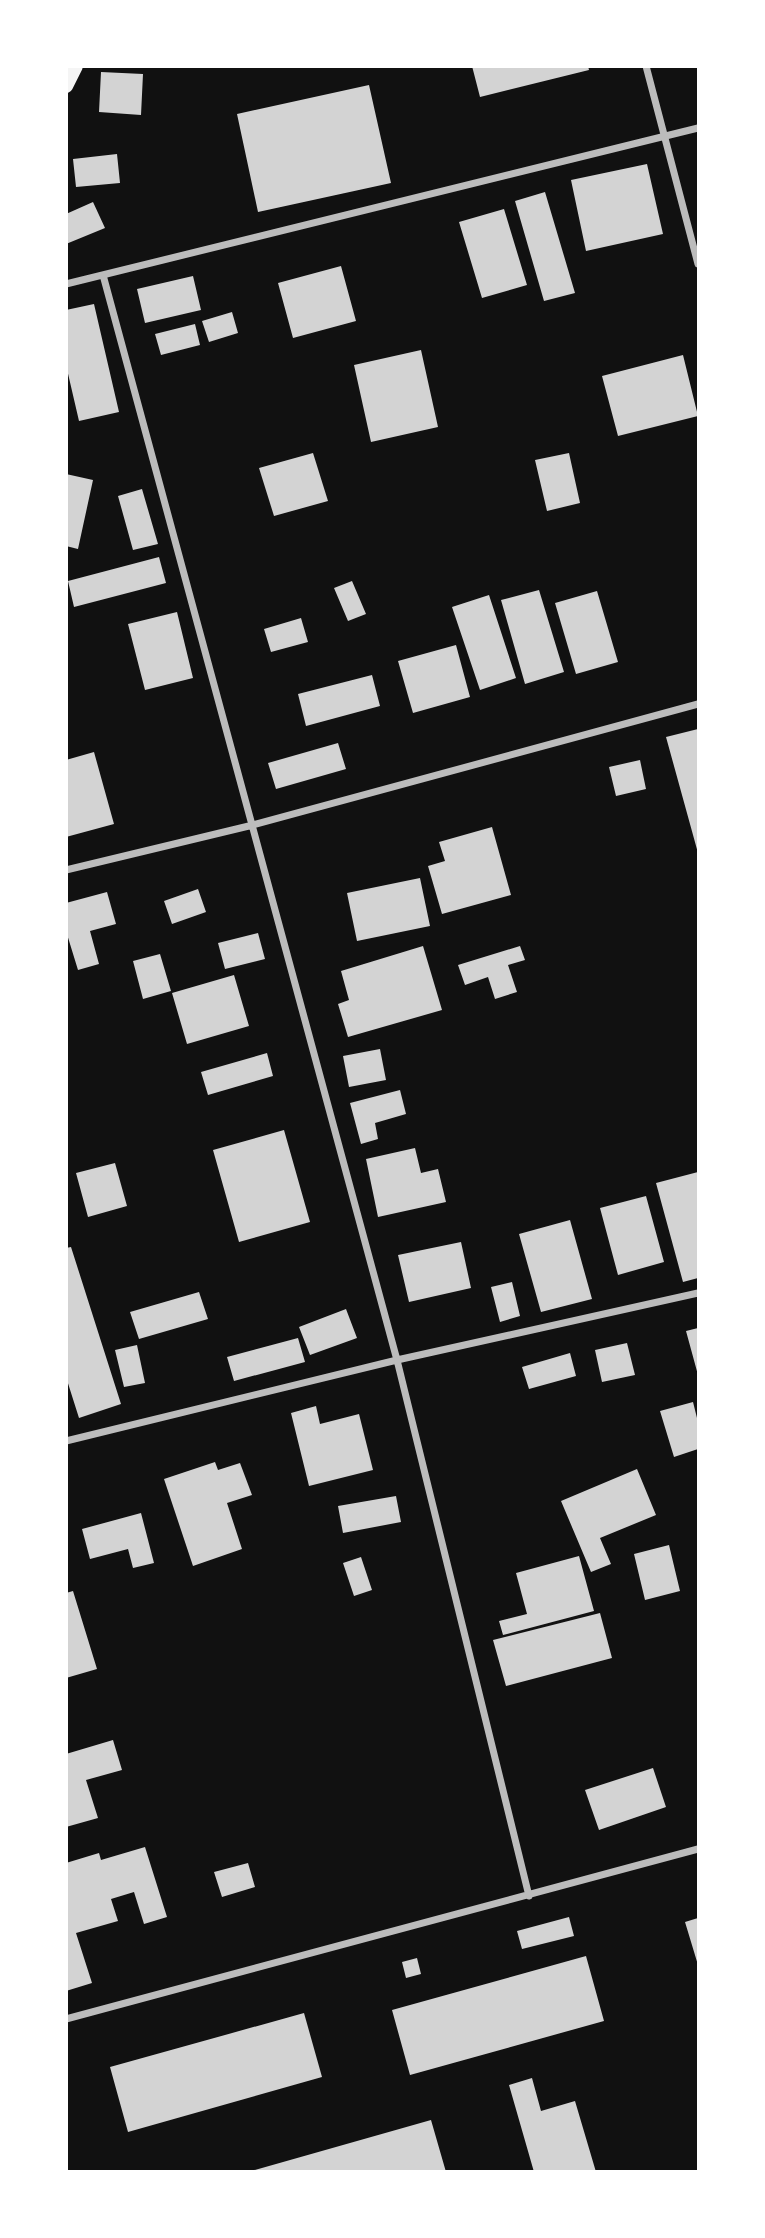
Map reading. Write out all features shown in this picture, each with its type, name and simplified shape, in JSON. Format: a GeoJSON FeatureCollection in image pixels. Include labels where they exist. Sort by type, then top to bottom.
{"type":"FeatureCollection","features":[{"type":"Feature","properties":{"kind":"main road"},"geometry":{"type":"LineString","coordinates":[[66,86],[76,66]]}},
{"type":"Feature","properties":{"kind":"street"},"geometry":{"type":"LineString","coordinates":[[646,66],[698,264]]}},
{"type":"Feature","properties":{"kind":"street"},"geometry":{"type":"LineString","coordinates":[[66,284],[698,128]]}},
{"type":"Feature","properties":{"kind":"street"},"geometry":{"type":"LineString","coordinates":[[103,275],[397,1360],[528,1896]]}},
{"type":"Feature","properties":{"kind":"street"},"geometry":{"type":"LineString","coordinates":[[66,870],[253,825],[698,704]]}},
{"type":"Feature","properties":{"kind":"street"},"geometry":{"type":"LineString","coordinates":[[66,1441],[397,1360],[698,1293]]}},
{"type":"Feature","properties":{"kind":"street"},"geometry":{"type":"LineString","coordinates":[[66,2019],[698,1849]]}},
{"type":"Feature","properties":{"kind":"building"},"geometry":{"type":"Polygon","coordinates":[[[472,66],[588,66],[589,70],[480,97],[472,66]]]}},
{"type":"Feature","properties":{"kind":"building"},"geometry":{"type":"Polygon","coordinates":[[[101,72],[143,74],[141,115],[99,112],[101,72]]]}},
{"type":"Feature","properties":{"kind":"building"},"geometry":{"type":"Polygon","coordinates":[[[369,85],[391,183],[258,212],[237,114],[369,85]]]}},
{"type":"Feature","properties":{"kind":"building"},"geometry":{"type":"Polygon","coordinates":[[[117,154],[120,183],[76,187],[73,159],[117,154]]]}},
{"type":"Feature","properties":{"kind":"building"},"geometry":{"type":"Polygon","coordinates":[[[647,164],[663,234],[586,251],[571,180],[647,164]]]}},
{"type":"Feature","properties":{"kind":"building"},"geometry":{"type":"Polygon","coordinates":[[[545,192],[575,293],[544,301],[515,201],[545,192]]]}},
{"type":"Feature","properties":{"kind":"building"},"geometry":{"type":"Polygon","coordinates":[[[93,202],[105,228],[66,244],[66,214],[93,202]]]}},
{"type":"Feature","properties":{"kind":"building"},"geometry":{"type":"Polygon","coordinates":[[[504,209],[527,285],[482,298],[459,222],[504,209]]]}},
{"type":"Feature","properties":{"kind":"building"},"geometry":{"type":"Polygon","coordinates":[[[341,266],[356,321],[293,338],[278,283],[341,266]]]}},
{"type":"Feature","properties":{"kind":"building"},"geometry":{"type":"Polygon","coordinates":[[[193,276],[201,310],[145,323],[137,289],[193,276]]]}},
{"type":"Feature","properties":{"kind":"building"},"geometry":{"type":"Polygon","coordinates":[[[94,304],[119,412],[79,421],[66,365],[66,310],[94,304]]]}},
{"type":"Feature","properties":{"kind":"building"},"geometry":{"type":"Polygon","coordinates":[[[232,312],[238,333],[209,342],[202,321],[232,312]]]}},
{"type":"Feature","properties":{"kind":"building"},"geometry":{"type":"Polygon","coordinates":[[[195,324],[200,345],[161,355],[155,334],[195,324]]]}},
{"type":"Feature","properties":{"kind":"building"},"geometry":{"type":"Polygon","coordinates":[[[421,350],[438,427],[371,442],[354,365],[421,350]]]}},
{"type":"Feature","properties":{"kind":"building"},"geometry":{"type":"Polygon","coordinates":[[[683,355],[698,416],[618,436],[602,376],[683,355]]]}},
{"type":"Feature","properties":{"kind":"building"},"geometry":{"type":"Polygon","coordinates":[[[313,453],[328,501],[274,516],[259,468],[313,453]]]}},
{"type":"Feature","properties":{"kind":"building"},"geometry":{"type":"Polygon","coordinates":[[[569,453],[580,503],[547,511],[535,460],[569,453]]]}},
{"type":"Feature","properties":{"kind":"building"},"geometry":{"type":"Polygon","coordinates":[[[66,474],[93,480],[78,549],[66,546],[66,474]]]}},
{"type":"Feature","properties":{"kind":"building"},"geometry":{"type":"Polygon","coordinates":[[[142,489],[158,544],[133,550],[118,496],[142,489]]]}},
{"type":"Feature","properties":{"kind":"building"},"geometry":{"type":"Polygon","coordinates":[[[159,557],[166,583],[74,607],[68,581],[159,557]]]}},
{"type":"Feature","properties":{"kind":"building"},"geometry":{"type":"Polygon","coordinates":[[[352,581],[366,614],[348,621],[334,588],[352,581]]]}},
{"type":"Feature","properties":{"kind":"building"},"geometry":{"type":"Polygon","coordinates":[[[539,590],[564,672],[525,684],[501,600],[539,590]]]}},
{"type":"Feature","properties":{"kind":"building"},"geometry":{"type":"Polygon","coordinates":[[[597,591],[618,662],[576,674],[555,603],[597,591]]]}},
{"type":"Feature","properties":{"kind":"building"},"geometry":{"type":"Polygon","coordinates":[[[489,595],[516,678],[480,690],[452,607],[489,595]]]}},
{"type":"Feature","properties":{"kind":"building"},"geometry":{"type":"Polygon","coordinates":[[[177,612],[193,678],[145,690],[128,624],[177,612]]]}},
{"type":"Feature","properties":{"kind":"building"},"geometry":{"type":"Polygon","coordinates":[[[301,618],[308,642],[271,652],[264,629],[301,618]]]}},
{"type":"Feature","properties":{"kind":"building"},"geometry":{"type":"Polygon","coordinates":[[[456,645],[470,697],[413,713],[398,661],[456,645]]]}},
{"type":"Feature","properties":{"kind":"building"},"geometry":{"type":"Polygon","coordinates":[[[372,675],[380,706],[306,726],[298,694],[372,675]]]}},
{"type":"Feature","properties":{"kind":"building"},"geometry":{"type":"Polygon","coordinates":[[[698,729],[698,853],[666,737],[698,729]]]}},
{"type":"Feature","properties":{"kind":"building"},"geometry":{"type":"Polygon","coordinates":[[[338,743],[346,769],[276,789],[268,763],[338,743]]]}},
{"type":"Feature","properties":{"kind":"building"},"geometry":{"type":"Polygon","coordinates":[[[94,752],[114,824],[66,837],[66,760],[94,752]]]}},
{"type":"Feature","properties":{"kind":"building"},"geometry":{"type":"Polygon","coordinates":[[[640,760],[646,789],[616,796],[609,767],[640,760]]]}},
{"type":"Feature","properties":{"kind":"building"},"geometry":{"type":"Polygon","coordinates":[[[492,827],[511,895],[442,914],[428,866],[445,861],[439,842],[492,827]]]}},
{"type":"Feature","properties":{"kind":"building"},"geometry":{"type":"Polygon","coordinates":[[[420,878],[430,926],[357,941],[347,893],[420,878]]]}},
{"type":"Feature","properties":{"kind":"building"},"geometry":{"type":"Polygon","coordinates":[[[198,889],[206,912],[172,924],[164,901],[198,889]]]}},
{"type":"Feature","properties":{"kind":"building"},"geometry":{"type":"Polygon","coordinates":[[[107,892],[116,924],[90,931],[99,964],[78,970],[66,931],[66,903],[107,892]]]}},
{"type":"Feature","properties":{"kind":"building"},"geometry":{"type":"Polygon","coordinates":[[[258,933],[265,959],[225,969],[218,943],[258,933]]]}},
{"type":"Feature","properties":{"kind":"building"},"geometry":{"type":"Polygon","coordinates":[[[423,946],[442,1010],[348,1037],[338,1004],[349,1000],[341,971],[423,946]]]}},
{"type":"Feature","properties":{"kind":"building"},"geometry":{"type":"Polygon","coordinates":[[[520,946],[525,960],[508,965],[517,992],[495,999],[488,977],[465,985],[458,965],[520,946]]]}},
{"type":"Feature","properties":{"kind":"building"},"geometry":{"type":"Polygon","coordinates":[[[160,954],[171,991],[143,999],[133,961],[160,954]]]}},
{"type":"Feature","properties":{"kind":"building"},"geometry":{"type":"Polygon","coordinates":[[[234,975],[249,1026],[187,1044],[172,993],[234,975]]]}},
{"type":"Feature","properties":{"kind":"building"},"geometry":{"type":"Polygon","coordinates":[[[380,1049],[386,1080],[349,1087],[343,1056],[380,1049]]]}},
{"type":"Feature","properties":{"kind":"building"},"geometry":{"type":"Polygon","coordinates":[[[267,1053],[273,1076],[208,1095],[201,1072],[267,1053]]]}},
{"type":"Feature","properties":{"kind":"building"},"geometry":{"type":"Polygon","coordinates":[[[400,1090],[406,1114],[375,1123],[378,1139],[361,1144],[350,1103],[400,1090]]]}},
{"type":"Feature","properties":{"kind":"building"},"geometry":{"type":"Polygon","coordinates":[[[284,1130],[310,1222],[239,1242],[213,1150],[284,1130]]]}},
{"type":"Feature","properties":{"kind":"building"},"geometry":{"type":"Polygon","coordinates":[[[415,1148],[421,1173],[438,1169],[446,1202],[378,1217],[366,1159],[415,1148]]]}},
{"type":"Feature","properties":{"kind":"building"},"geometry":{"type":"Polygon","coordinates":[[[115,1163],[127,1206],[88,1217],[76,1173],[115,1163]]]}},
{"type":"Feature","properties":{"kind":"building"},"geometry":{"type":"Polygon","coordinates":[[[698,1172],[698,1278],[683,1282],[656,1183],[698,1172]]]}},
{"type":"Feature","properties":{"kind":"building"},"geometry":{"type":"Polygon","coordinates":[[[646,1196],[664,1262],[618,1275],[600,1208],[646,1196]]]}},
{"type":"Feature","properties":{"kind":"building"},"geometry":{"type":"Polygon","coordinates":[[[570,1220],[592,1299],[541,1312],[519,1234],[570,1220]]]}},
{"type":"Feature","properties":{"kind":"building"},"geometry":{"type":"Polygon","coordinates":[[[461,1242],[471,1288],[409,1302],[398,1255],[461,1242]]]}},
{"type":"Feature","properties":{"kind":"building"},"geometry":{"type":"Polygon","coordinates":[[[71,1247],[121,1404],[79,1418],[66,1377],[66,1248],[71,1247]]]}},
{"type":"Feature","properties":{"kind":"building"},"geometry":{"type":"Polygon","coordinates":[[[512,1282],[520,1316],[500,1322],[491,1287],[512,1282]]]}},
{"type":"Feature","properties":{"kind":"building"},"geometry":{"type":"Polygon","coordinates":[[[199,1292],[208,1319],[139,1339],[130,1312],[199,1292]]]}},
{"type":"Feature","properties":{"kind":"building"},"geometry":{"type":"Polygon","coordinates":[[[346,1309],[357,1338],[310,1355],[299,1327],[346,1309]]]}},
{"type":"Feature","properties":{"kind":"building"},"geometry":{"type":"Polygon","coordinates":[[[698,1328],[698,1375],[686,1331],[698,1328]]]}},
{"type":"Feature","properties":{"kind":"building"},"geometry":{"type":"Polygon","coordinates":[[[298,1338],[305,1362],[234,1381],[227,1357],[298,1338]]]}},
{"type":"Feature","properties":{"kind":"building"},"geometry":{"type":"Polygon","coordinates":[[[627,1343],[635,1375],[602,1382],[595,1350],[627,1343]]]}},
{"type":"Feature","properties":{"kind":"building"},"geometry":{"type":"Polygon","coordinates":[[[137,1345],[145,1383],[124,1387],[115,1350],[137,1345]]]}},
{"type":"Feature","properties":{"kind":"building"},"geometry":{"type":"Polygon","coordinates":[[[570,1353],[576,1376],[529,1389],[522,1367],[570,1353]]]}},
{"type":"Feature","properties":{"kind":"building"},"geometry":{"type":"Polygon","coordinates":[[[693,1402],[698,1422],[698,1449],[674,1457],[660,1411],[693,1402]]]}},
{"type":"Feature","properties":{"kind":"building"},"geometry":{"type":"Polygon","coordinates":[[[316,1406],[320,1424],[359,1414],[373,1470],[309,1486],[291,1413],[316,1406]]]}},
{"type":"Feature","properties":{"kind":"building"},"geometry":{"type":"Polygon","coordinates":[[[215,1462],[218,1470],[240,1463],[252,1495],[227,1503],[242,1549],[193,1566],[164,1479],[215,1462]]]}},
{"type":"Feature","properties":{"kind":"building"},"geometry":{"type":"Polygon","coordinates":[[[637,1469],[656,1515],[600,1538],[611,1564],[591,1572],[561,1501],[637,1469]]]}},
{"type":"Feature","properties":{"kind":"building"},"geometry":{"type":"Polygon","coordinates":[[[396,1496],[401,1522],[343,1533],[338,1506],[396,1496]]]}},
{"type":"Feature","properties":{"kind":"building"},"geometry":{"type":"Polygon","coordinates":[[[141,1513],[154,1563],[133,1568],[128,1549],[90,1559],[82,1529],[141,1513]]]}},
{"type":"Feature","properties":{"kind":"building"},"geometry":{"type":"Polygon","coordinates":[[[669,1545],[680,1591],[645,1600],[634,1554],[669,1545]]]}},
{"type":"Feature","properties":{"kind":"building"},"geometry":{"type":"Polygon","coordinates":[[[579,1556],[594,1611],[503,1635],[499,1621],[527,1614],[516,1573],[579,1556]]]}},
{"type":"Feature","properties":{"kind":"building"},"geometry":{"type":"Polygon","coordinates":[[[361,1557],[372,1590],[354,1596],[343,1563],[361,1557]]]}},
{"type":"Feature","properties":{"kind":"building"},"geometry":{"type":"Polygon","coordinates":[[[73,1591],[97,1669],[66,1678],[66,1593],[73,1591]]]}},
{"type":"Feature","properties":{"kind":"building"},"geometry":{"type":"Polygon","coordinates":[[[600,1613],[612,1658],[506,1686],[493,1640],[600,1613]]]}},
{"type":"Feature","properties":{"kind":"building"},"geometry":{"type":"Polygon","coordinates":[[[113,1740],[122,1770],[86,1780],[98,1818],[66,1827],[66,1754],[113,1740]]]}},
{"type":"Feature","properties":{"kind":"building"},"geometry":{"type":"Polygon","coordinates":[[[653,1768],[666,1807],[599,1830],[585,1790],[653,1768]]]}},
{"type":"Feature","properties":{"kind":"building"},"geometry":{"type":"Polygon","coordinates":[[[145,1847],[167,1917],[144,1924],[134,1892],[111,1899],[118,1921],[76,1933],[92,1983],[66,1991],[66,1863],[99,1853],[101,1860],[145,1847]]]}},
{"type":"Feature","properties":{"kind":"building"},"geometry":{"type":"Polygon","coordinates":[[[248,1863],[255,1887],[222,1897],[214,1872],[248,1863]]]}},
{"type":"Feature","properties":{"kind":"building"},"geometry":{"type":"Polygon","coordinates":[[[569,1917],[574,1936],[522,1949],[517,1931],[569,1917]]]}},
{"type":"Feature","properties":{"kind":"building"},"geometry":{"type":"Polygon","coordinates":[[[698,1918],[698,1965],[685,1922],[698,1918]]]}},
{"type":"Feature","properties":{"kind":"building"},"geometry":{"type":"Polygon","coordinates":[[[586,1956],[604,2021],[410,2075],[392,2010],[586,1956]]]}},
{"type":"Feature","properties":{"kind":"building"},"geometry":{"type":"Polygon","coordinates":[[[417,1958],[421,1974],[406,1978],[402,1962],[417,1958]]]}},
{"type":"Feature","properties":{"kind":"building"},"geometry":{"type":"Polygon","coordinates":[[[304,2013],[322,2077],[128,2132],[110,2067],[304,2013]]]}},
{"type":"Feature","properties":{"kind":"building"},"geometry":{"type":"Polygon","coordinates":[[[532,2078],[541,2111],[575,2101],[596,2172],[534,2172],[509,2085],[532,2078]]]}},
{"type":"Feature","properties":{"kind":"building"},"geometry":{"type":"Polygon","coordinates":[[[431,2120],[446,2172],[251,2172],[251,2171],[431,2120]]]}}]}
